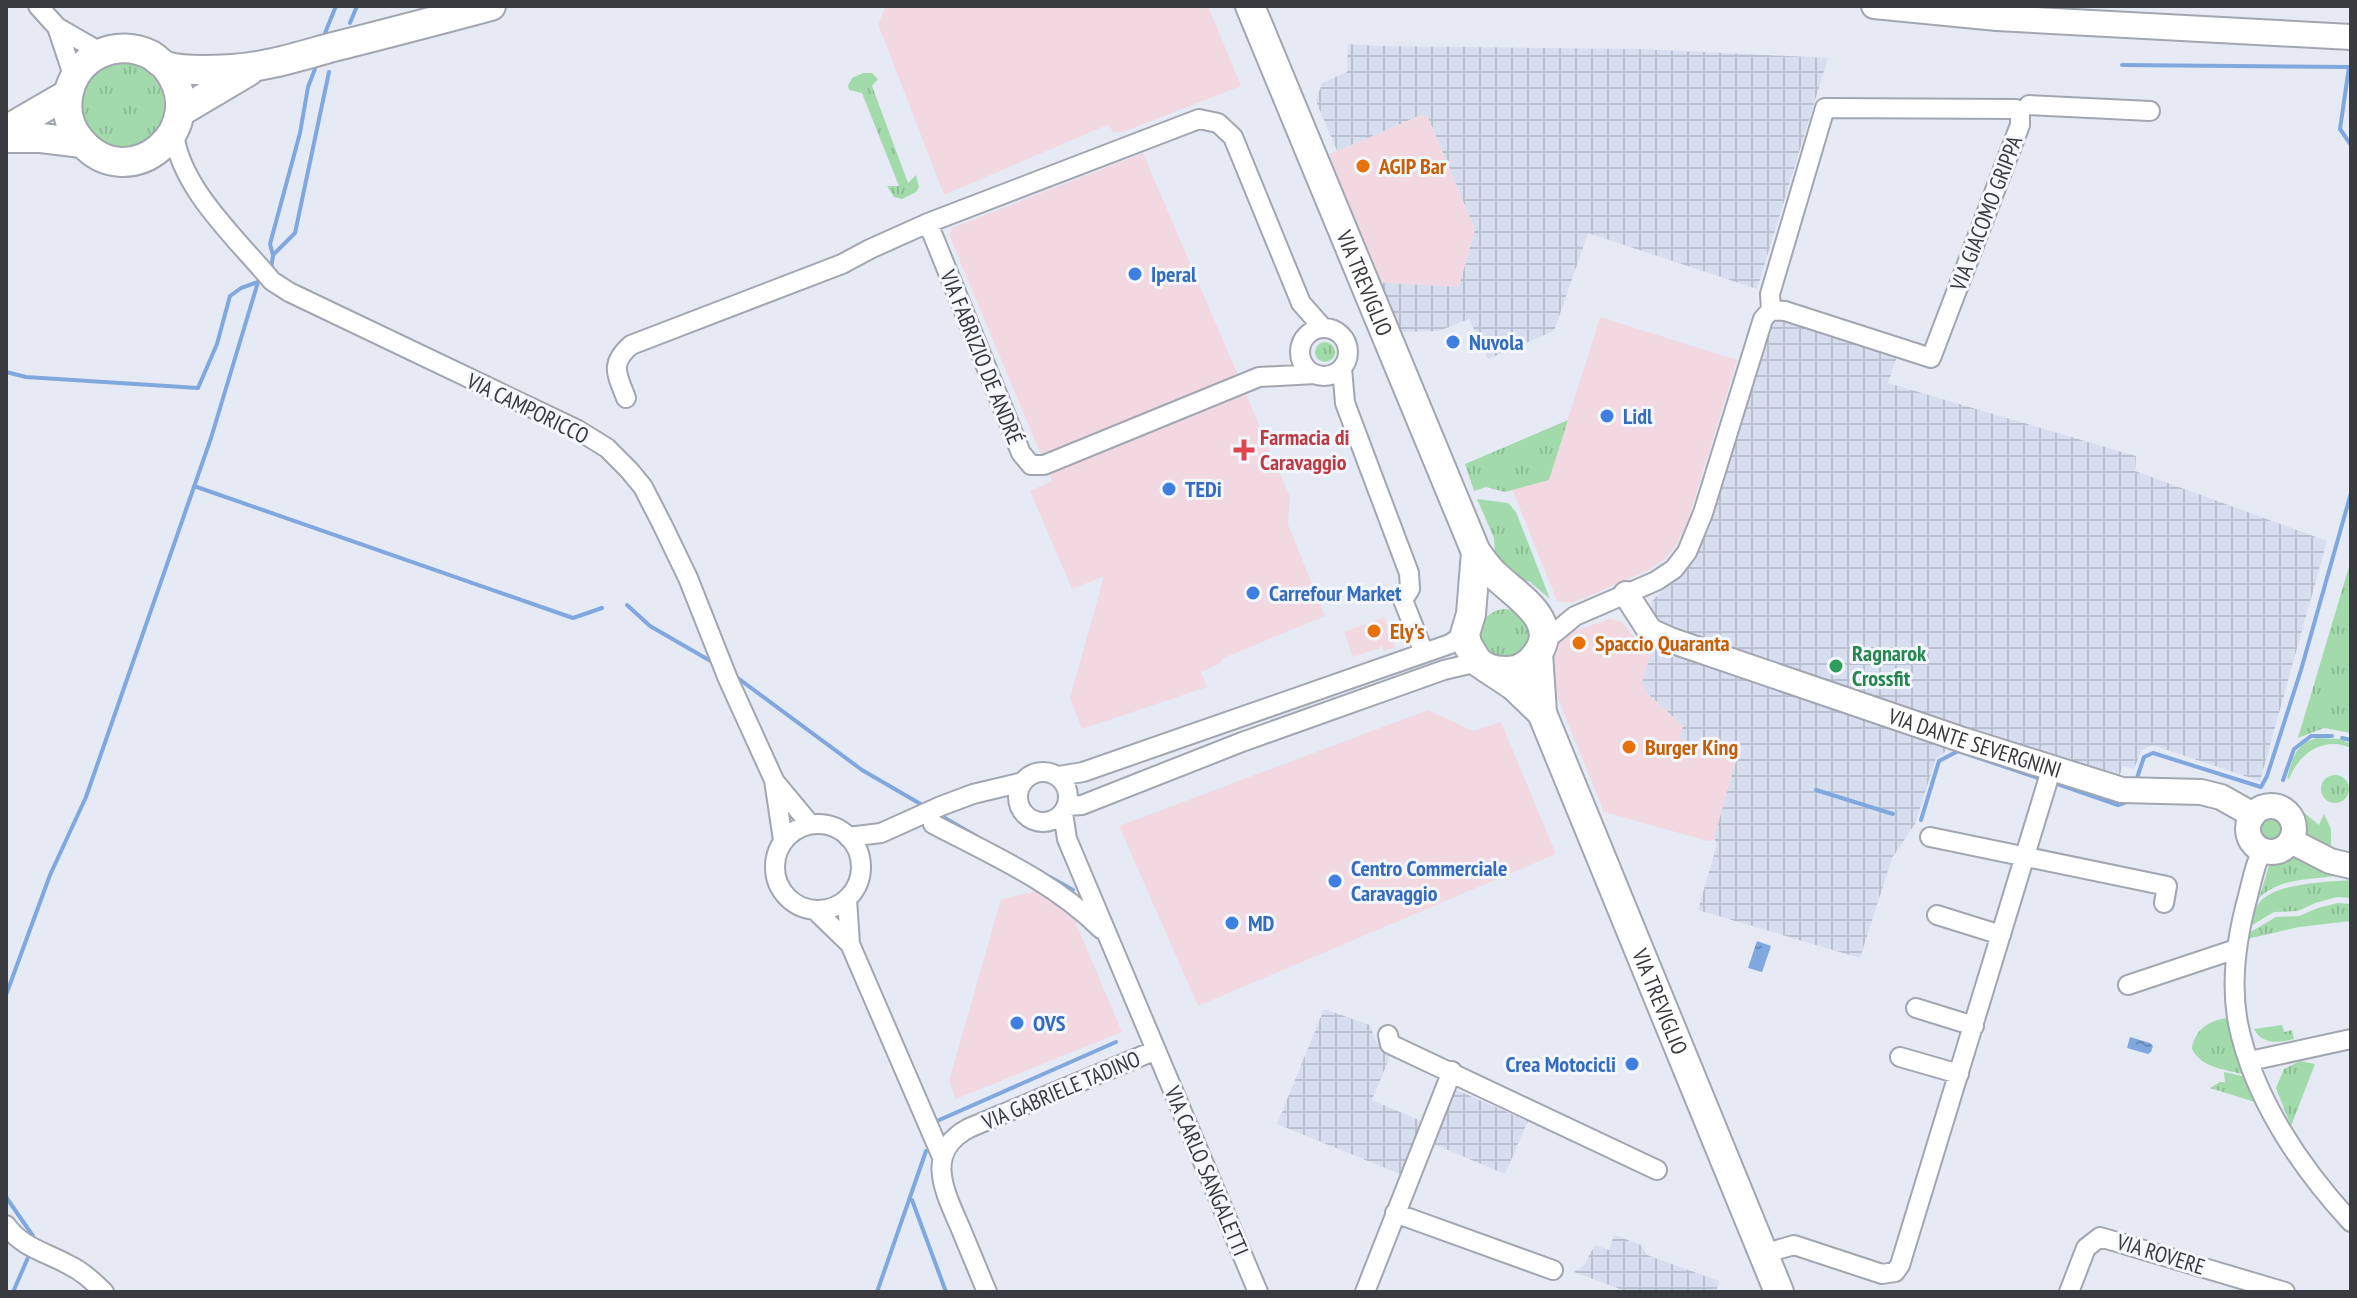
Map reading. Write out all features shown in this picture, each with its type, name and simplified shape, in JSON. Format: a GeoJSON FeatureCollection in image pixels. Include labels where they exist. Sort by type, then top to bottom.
{"type":"FeatureCollection","features":[{"type":"Feature","properties":{"kind":"main road"},"geometry":{"type":"LineString","coordinates":[[165,66],[205,69],[257,67],[491,6]]}},
{"type":"Feature","properties":{"kind":"main road","name":"VIA TREVIGLIO"},"geometry":{"type":"LineString","coordinates":[[1252,8],[1476,552]]}},
{"type":"Feature","properties":{"kind":"main road"},"geometry":{"type":"LineString","coordinates":[[6,130],[71,86],[84,64],[102,53],[131,49],[149,54],[165,66],[176,82],[177,122]]}},
{"type":"Feature","properties":{"kind":"main road"},"geometry":{"type":"LineString","coordinates":[[71,86],[71,125],[82,143],[110,160],[141,159],[160,148],[177,122],[212,91],[257,67]]}},
{"type":"Feature","properties":{"kind":"main road"},"geometry":{"type":"LineString","coordinates":[[6,138],[82,143]]}},
{"type":"Feature","properties":{"kind":"main road"},"geometry":{"type":"LineString","coordinates":[[1476,552],[1493,574],[1530,605],[1542,625],[1542,713]]}},
{"type":"Feature","properties":{"kind":"main road"},"geometry":{"type":"LineString","coordinates":[[1476,552],[1468,624],[1471,654],[1514,686],[1542,713]]}},
{"type":"Feature","properties":{"kind":"main road"},"geometry":{"type":"LineString","coordinates":[[1468,624],[1479,604],[1490,597],[1502,595],[1530,605]]}},
{"type":"Feature","properties":{"kind":"main road"},"geometry":{"type":"LineString","coordinates":[[1482,665],[1510,672],[1531,662],[1540,648]]}},
{"type":"Feature","properties":{"kind":"main road","name":"VIA TREVIGLIO"},"geometry":{"type":"LineString","coordinates":[[1542,713],[1779,1292]]}},
{"type":"Feature","properties":{"kind":"street"},"geometry":{"type":"LineString","coordinates":[[38,6],[57,27],[102,53]]}},
{"type":"Feature","properties":{"kind":"street"},"geometry":{"type":"LineString","coordinates":[[1874,6],[1997,18],[2351,37]]}},
{"type":"Feature","properties":{"kind":"street"},"geometry":{"type":"LineString","coordinates":[[57,27],[71,86]]}},
{"type":"Feature","properties":{"kind":"street"},"geometry":{"type":"LineString","coordinates":[[2029,105],[2150,111]]}},
{"type":"Feature","properties":{"kind":"street","name":"VIA GIACOMO GRIPPA"},"geometry":{"type":"LineString","coordinates":[[1540,648],[1575,616],[1656,581],[1674,569],[1687,552],[1703,513],[1763,319],[1771,310],[1770,294],[1825,108],[2016,109],[2020,112],[2020,125],[1931,358],[1785,311],[1771,310]]}},
{"type":"Feature","properties":{"kind":"street"},"geometry":{"type":"LineString","coordinates":[[626,398],[616,366],[621,354],[631,345],[842,264],[928,223],[1190,121],[1210,120],[1233,137],[1301,303],[1323,328],[1339,333],[1347,343],[1348,356],[1342,368],[1337,373],[1319,375]]}},
{"type":"Feature","properties":{"kind":"street","name":"VIA CAMPORICCO"},"geometry":{"type":"LineString","coordinates":[[177,122],[175,150],[190,182]]}},
{"type":"Feature","properties":{"kind":"street","name":"VIA CAMPORICCO"},"geometry":{"type":"LineString","coordinates":[[141,159],[173,169],[190,182],[272,281],[289,292],[578,430],[607,448],[643,487],[688,578],[728,679],[774,780],[810,824]]}},
{"type":"Feature","properties":{"kind":"street","name":"VIA FABRIZIO DE ANDRÉ"},"geometry":{"type":"LineString","coordinates":[[928,223],[1021,453],[1031,465],[1044,465],[1259,377],[1319,375]]}},
{"type":"Feature","properties":{"kind":"street"},"geometry":{"type":"LineString","coordinates":[[1301,303],[1305,366],[1319,375],[1345,403]]}},
{"type":"Feature","properties":{"kind":"street"},"geometry":{"type":"LineString","coordinates":[[1278,376],[1313,331],[1323,328]]}},
{"type":"Feature","properties":{"kind":"street"},"geometry":{"type":"LineString","coordinates":[[1342,368],[1345,403],[1409,573],[1410,589],[1403,600],[1424,653]]}},
{"type":"Feature","properties":{"kind":"street","name":"VIA DANTE SEVERGNINI"},"geometry":{"type":"LineString","coordinates":[[1626,594],[1656,635],[1963,740],[2050,776],[2122,790],[2201,792],[2221,797],[2253,815]]}},
{"type":"Feature","properties":{"kind":"street"},"geometry":{"type":"LineString","coordinates":[[1530,605],[1575,616]]}},
{"type":"Feature","properties":{"kind":"street"},"geometry":{"type":"LineString","coordinates":[[848,837],[881,833],[973,794],[1023,782],[1037,772],[1059,776],[1083,772],[1450,644],[1468,624]]}},
{"type":"Feature","properties":{"kind":"street"},"geometry":{"type":"LineString","coordinates":[[1043,822],[1052,821],[1065,809],[1242,742],[1444,670],[1482,665]]}},
{"type":"Feature","properties":{"kind":"street"},"geometry":{"type":"LineString","coordinates":[[1233,719],[1242,742]]}},
{"type":"Feature","properties":{"kind":"street"},"geometry":{"type":"LineString","coordinates":[[1059,776],[1067,787],[1065,809]]}},
{"type":"Feature","properties":{"kind":"street"},"geometry":{"type":"LineString","coordinates":[[1763,1254],[1794,1245],[1882,1274],[1898,1269],[2050,776]]}},
{"type":"Feature","properties":{"kind":"street","name":"VIA CAMPORICCO"},"geometry":{"type":"LineString","coordinates":[[774,780],[783,840]]}},
{"type":"Feature","properties":{"kind":"street"},"geometry":{"type":"LineString","coordinates":[[1023,782],[1018,795],[1019,804],[1026,815],[1043,822],[1067,839]]}},
{"type":"Feature","properties":{"kind":"street"},"geometry":{"type":"LineString","coordinates":[[973,794],[1019,804]]}},
{"type":"Feature","properties":{"kind":"street"},"geometry":{"type":"LineString","coordinates":[[2266,807],[2281,808],[2292,819],[2294,834],[2291,841],[2275,851],[2256,846],[2249,834],[2253,815],[2266,807]]}},
{"type":"Feature","properties":{"kind":"street","name":"VIA GABRIELE TADINO"},"geometry":{"type":"LineString","coordinates":[[942,1157],[957,1134],[1156,1050],[1067,839],[1065,809]]}},
{"type":"Feature","properties":{"kind":"street"},"geometry":{"type":"LineString","coordinates":[[810,824],[832,826],[848,837],[860,858],[859,879],[847,899],[830,909],[815,910],[794,903],[779,887],[774,865],[783,840],[793,831],[810,824]]}},
{"type":"Feature","properties":{"kind":"street"},"geometry":{"type":"LineString","coordinates":[[933,824],[1045,884],[1077,905],[1106,933]]}},
{"type":"Feature","properties":{"kind":"street"},"geometry":{"type":"LineString","coordinates":[[860,858],[881,833]]}},
{"type":"Feature","properties":{"kind":"street"},"geometry":{"type":"LineString","coordinates":[[1930,837],[2024,859],[2167,886],[2164,903]]}},
{"type":"Feature","properties":{"kind":"street"},"geometry":{"type":"LineString","coordinates":[[2291,841],[2330,861],[2351,866]]}},
{"type":"Feature","properties":{"kind":"street"},"geometry":{"type":"LineString","coordinates":[[2262,850],[2238,931],[2235,995],[2238,1023],[2263,1093],[2300,1162],[2351,1222]]}},
{"type":"Feature","properties":{"kind":"street"},"geometry":{"type":"LineString","coordinates":[[847,899],[850,944],[942,1157],[942,1187],[987,1292]]}},
{"type":"Feature","properties":{"kind":"street"},"geometry":{"type":"LineString","coordinates":[[815,910],[850,944]]}},
{"type":"Feature","properties":{"kind":"street"},"geometry":{"type":"LineString","coordinates":[[1937,915],[2001,935]]}},
{"type":"Feature","properties":{"kind":"street"},"geometry":{"type":"LineString","coordinates":[[2128,985],[2236,949]]}},
{"type":"Feature","properties":{"kind":"street"},"geometry":{"type":"LineString","coordinates":[[1916,1008],[1974,1026]]}},
{"type":"Feature","properties":{"kind":"street"},"geometry":{"type":"LineString","coordinates":[[1388,1035],[1390,1044],[1657,1170]]}},
{"type":"Feature","properties":{"kind":"street"},"geometry":{"type":"LineString","coordinates":[[2250,1061],[2351,1039]]}},
{"type":"Feature","properties":{"kind":"street","name":"VIA CARLO SANGALETTI"},"geometry":{"type":"LineString","coordinates":[[1156,1050],[1256,1291]]}},
{"type":"Feature","properties":{"kind":"street"},"geometry":{"type":"LineString","coordinates":[[1900,1057],[1959,1074]]}},
{"type":"Feature","properties":{"kind":"street"},"geometry":{"type":"LineString","coordinates":[[1365,1292],[1452,1071]]}},
{"type":"Feature","properties":{"kind":"street"},"geometry":{"type":"LineString","coordinates":[[1395,1213],[1553,1270]]}},
{"type":"Feature","properties":{"kind":"street"},"geometry":{"type":"LineString","coordinates":[[6,1225],[20,1241],[73,1267],[104,1292]]}},
{"type":"Feature","properties":{"kind":"street","name":"VIA ROVERE"},"geometry":{"type":"LineString","coordinates":[[2069,1292],[2089,1243],[2106,1237],[2285,1292]]}},
{"type":"Feature","properties":{"kind":"shaded area"},"geometry":{"type":"Polygon","coordinates":[[[886,6],[1208,6],[1241,86],[1123,132],[1114,132],[1107,125],[944,195],[878,24],[886,6]]]}},
{"type":"Feature","properties":{"kind":"shaded area"},"geometry":{"type":"Polygon","coordinates":[[[1348,44],[1639,49],[1828,58],[1757,289],[1588,233],[1554,331],[1488,359],[1469,319],[1439,331],[1393,332],[1371,282],[1459,287],[1475,229],[1428,117],[1421,115],[1337,151],[1316,101],[1322,83],[1347,72],[1348,44]]]}},
{"type":"Feature","properties":{"kind":"shaded area"},"geometry":{"type":"Polygon","coordinates":[[[1421,115],[1428,117],[1475,229],[1459,287],[1371,282],[1325,156],[1421,115]]]}},
{"type":"Feature","properties":{"kind":"shaded area"},"geometry":{"type":"Polygon","coordinates":[[[1143,153],[1290,497],[1288,524],[1325,616],[1221,659],[1221,663],[1201,672],[1207,687],[1082,729],[1070,698],[1104,576],[1072,589],[1030,491],[1052,481],[949,235],[952,228],[1143,153]]]}},
{"type":"Feature","properties":{"kind":"shaded area"},"geometry":{"type":"Polygon","coordinates":[[[1774,316],[1897,356],[1888,383],[2136,456],[2135,471],[2327,541],[2260,781],[2152,745],[2141,751],[2134,769],[2123,766],[2119,777],[1666,630],[1650,613],[1652,601],[1698,554],[1774,316]]]}},
{"type":"Feature","properties":{"kind":"shaded area"},"geometry":{"type":"Polygon","coordinates":[[[1600,317],[1737,360],[1686,527],[1677,544],[1665,559],[1649,570],[1572,603],[1557,601],[1512,489],[1549,480],[1600,317]]]}},
{"type":"Feature","properties":{"kind":"shaded area"},"geometry":{"type":"Polygon","coordinates":[[[1384,617],[1395,647],[1384,651],[1381,645],[1353,657],[1344,632],[1384,617]]]}},
{"type":"Feature","properties":{"kind":"shaded area"},"geometry":{"type":"Polygon","coordinates":[[[1610,619],[1622,622],[1639,644],[1652,650],[1642,682],[1647,693],[1683,727],[1736,761],[1715,840],[1708,841],[1604,812],[1552,684],[1549,667],[1558,645],[1568,633],[1610,619]]]}},
{"type":"Feature","properties":{"kind":"shaded area"},"geometry":{"type":"Polygon","coordinates":[[[1656,646],[1948,743],[1945,752],[1936,758],[1915,824],[1892,858],[1860,958],[1698,910],[1736,761],[1679,738],[1683,726],[1647,693],[1642,682],[1656,646]]]}},
{"type":"Feature","properties":{"kind":"shaded area"},"geometry":{"type":"Polygon","coordinates":[[[1428,710],[1473,731],[1501,722],[1556,854],[1198,1006],[1119,826],[1428,710]]]}},
{"type":"Feature","properties":{"kind":"shaded area"},"geometry":{"type":"Polygon","coordinates":[[[1041,890],[1070,909],[1122,1032],[956,1099],[949,1081],[1001,899],[1041,890]]]}},
{"type":"Feature","properties":{"kind":"shaded area"},"geometry":{"type":"Polygon","coordinates":[[[1324,1009],[1370,1025],[1375,1040],[1393,1049],[1372,1100],[1421,1121],[1400,1174],[1277,1124],[1324,1009]]]}},
{"type":"Feature","properties":{"kind":"shaded area"},"geometry":{"type":"Polygon","coordinates":[[[1454,1089],[1528,1121],[1505,1174],[1431,1143],[1454,1089]]]}},
{"type":"Feature","properties":{"kind":"shaded area"},"geometry":{"type":"Polygon","coordinates":[[[1614,1235],[1641,1245],[1647,1255],[1719,1281],[1716,1292],[1628,1292],[1574,1272],[1584,1265],[1595,1245],[1609,1250],[1614,1235]]]}},
{"type":"Feature","properties":{"kind":"green space"},"geometry":{"type":"Polygon","coordinates":[[[122,61],[140,67],[153,77],[161,90],[164,105],[162,119],[154,132],[141,142],[114,147],[96,139],[78,111],[89,76],[101,67],[122,61]]]}},
{"type":"Feature","properties":{"kind":"green space"},"geometry":{"type":"Polygon","coordinates":[[[872,73],[878,79],[872,86],[908,183],[916,175],[919,187],[902,199],[894,197],[887,186],[899,186],[862,93],[849,90],[852,78],[872,73]]]}},
{"type":"Feature","properties":{"kind":"green space"},"geometry":{"type":"Polygon","coordinates":[[[1321,342],[1329,342],[1335,352],[1329,362],[1321,362],[1315,356],[1315,348],[1321,342]]]}},
{"type":"Feature","properties":{"kind":"green space"},"geometry":{"type":"Polygon","coordinates":[[[1568,420],[1549,480],[1505,492],[1486,487],[1474,491],[1465,464],[1568,420]]]}},
{"type":"Feature","properties":{"kind":"green space"},"geometry":{"type":"Polygon","coordinates":[[[1477,499],[1508,503],[1516,512],[1550,599],[1530,582],[1518,578],[1495,556],[1494,538],[1477,499]]]}},
{"type":"Feature","properties":{"kind":"green space"},"geometry":{"type":"Polygon","coordinates":[[[2351,560],[2351,733],[2324,728],[2298,738],[2351,560]]]}},
{"type":"Feature","properties":{"kind":"green space"},"geometry":{"type":"Polygon","coordinates":[[[1505,609],[1523,616],[1530,634],[1523,652],[1505,659],[1487,652],[1480,634],[1487,616],[1505,609]]]}},
{"type":"Feature","properties":{"kind":"green space"},"geometry":{"type":"Polygon","coordinates":[[[2317,738],[2340,739],[2351,744],[2351,748],[2331,744],[2314,749],[2287,778],[2299,748],[2317,738]]]}},
{"type":"Feature","properties":{"kind":"green space"},"geometry":{"type":"Polygon","coordinates":[[[2335,775],[2345,779],[2349,789],[2345,799],[2335,803],[2325,799],[2321,789],[2325,779],[2335,775]]]}},
{"type":"Feature","properties":{"kind":"green space"},"geometry":{"type":"Polygon","coordinates":[[[2302,811],[2319,825],[2324,814],[2331,829],[2331,848],[2306,836],[2302,811]]]}},
{"type":"Feature","properties":{"kind":"green space"},"geometry":{"type":"Polygon","coordinates":[[[2273,817],[2282,822],[2283,830],[2278,839],[2270,841],[2263,837],[2260,828],[2263,820],[2273,817]]]}},
{"type":"Feature","properties":{"kind":"green space"},"geometry":{"type":"Polygon","coordinates":[[[2298,856],[2335,876],[2285,883],[2259,898],[2269,866],[2298,856]]]}},
{"type":"Feature","properties":{"kind":"green space"},"geometry":{"type":"Polygon","coordinates":[[[2351,880],[2351,898],[2337,897],[2298,911],[2274,912],[2249,927],[2259,903],[2276,891],[2351,880]]]}},
{"type":"Feature","properties":{"kind":"green space"},"geometry":{"type":"Polygon","coordinates":[[[2338,903],[2351,904],[2351,921],[2299,927],[2247,939],[2247,934],[2276,917],[2299,916],[2338,903]]]}},
{"type":"Feature","properties":{"kind":"green space"},"geometry":{"type":"Polygon","coordinates":[[[2227,1018],[2246,1075],[2208,1064],[2192,1049],[2196,1036],[2204,1027],[2227,1018]]]}},
{"type":"Feature","properties":{"kind":"green space"},"geometry":{"type":"Polygon","coordinates":[[[2282,1025],[2284,1032],[2292,1030],[2294,1039],[2266,1040],[2254,1029],[2282,1025]]]}},
{"type":"Feature","properties":{"kind":"green space"},"geometry":{"type":"Polygon","coordinates":[[[2300,1061],[2315,1064],[2291,1126],[2276,1088],[2284,1069],[2300,1061]]]}},
{"type":"Feature","properties":{"kind":"green space"},"geometry":{"type":"Polygon","coordinates":[[[2224,1072],[2247,1077],[2258,1103],[2210,1088],[2225,1082],[2224,1072]]]}},
{"type":"Feature","properties":{"kind":"water"},"geometry":{"type":"Polygon","coordinates":[[[1757,941],[1771,946],[1762,972],[1748,968],[1757,941]]]}},
{"type":"Feature","properties":{"kind":"water"},"geometry":{"type":"Polygon","coordinates":[[[2130,1037],[2150,1043],[2153,1046],[2151,1052],[2148,1054],[2127,1048],[2130,1037]]]}},
{"type":"Feature","properties":{"kind":"waterway"},"geometry":{"type":"LineString","coordinates":[[325,33],[336,6]]}},
{"type":"Feature","properties":{"kind":"waterway"},"geometry":{"type":"LineString","coordinates":[[350,23],[357,6]]}},
{"type":"Feature","properties":{"kind":"waterway"},"geometry":{"type":"LineString","coordinates":[[2122,65],[2351,67]]}},
{"type":"Feature","properties":{"kind":"waterway"},"geometry":{"type":"LineString","coordinates":[[2349,67],[2340,129],[2351,145]]}},
{"type":"Feature","properties":{"kind":"waterway"},"geometry":{"type":"LineString","coordinates":[[273,255],[270,244],[315,69]]}},
{"type":"Feature","properties":{"kind":"waterway"},"geometry":{"type":"LineString","coordinates":[[271,270],[273,255],[295,233],[329,72]]}},
{"type":"Feature","properties":{"kind":"waterway"},"geometry":{"type":"LineString","coordinates":[[6,372],[26,377],[198,388],[217,344],[230,296],[258,282]]}},
{"type":"Feature","properties":{"kind":"waterway"},"geometry":{"type":"LineString","coordinates":[[6,995],[50,875],[86,797],[211,438],[258,282]]}},
{"type":"Feature","properties":{"kind":"waterway"},"geometry":{"type":"LineString","coordinates":[[194,486],[573,618],[602,608]]}},
{"type":"Feature","properties":{"kind":"waterway"},"geometry":{"type":"LineString","coordinates":[[2137,778],[2144,757],[2153,753],[2261,787],[2301,670],[2351,493]]}},
{"type":"Feature","properties":{"kind":"waterway"},"geometry":{"type":"LineString","coordinates":[[627,605],[650,626],[714,663]]}},
{"type":"Feature","properties":{"kind":"waterway"},"geometry":{"type":"LineString","coordinates":[[735,676],[862,770],[924,806]]}},
{"type":"Feature","properties":{"kind":"waterway"},"geometry":{"type":"LineString","coordinates":[[2283,780],[2294,749],[2311,736],[2332,736]]}},
{"type":"Feature","properties":{"kind":"waterway"},"geometry":{"type":"LineString","coordinates":[[2342,738],[2351,740]]}},
{"type":"Feature","properties":{"kind":"waterway"},"geometry":{"type":"LineString","coordinates":[[1921,820],[1939,761],[1958,751],[2044,780]]}},
{"type":"Feature","properties":{"kind":"waterway"},"geometry":{"type":"LineString","coordinates":[[2052,782],[2118,805],[2124,803]]}},
{"type":"Feature","properties":{"kind":"waterway"},"geometry":{"type":"LineString","coordinates":[[1816,790],[1893,814]]}},
{"type":"Feature","properties":{"kind":"waterway"},"geometry":{"type":"LineString","coordinates":[[938,814],[976,836]]}},
{"type":"Feature","properties":{"kind":"waterway"},"geometry":{"type":"LineString","coordinates":[[1050,877],[1073,890]]}},
{"type":"Feature","properties":{"kind":"waterway"},"geometry":{"type":"LineString","coordinates":[[937,1121],[1116,1042]]}},
{"type":"Feature","properties":{"kind":"waterway"},"geometry":{"type":"LineString","coordinates":[[877,1292],[926,1151]]}},
{"type":"Feature","properties":{"kind":"waterway"},"geometry":{"type":"LineString","coordinates":[[6,1197],[33,1236]]}},
{"type":"Feature","properties":{"kind":"waterway"},"geometry":{"type":"LineString","coordinates":[[912,1200],[946,1292]]}},
{"type":"Feature","properties":{"kind":"waterway"},"geometry":{"type":"LineString","coordinates":[[13,1292],[30,1253]]}},
{"type":"Feature","properties":{"kind":"place","name":"AGIP Bar"},"geometry":{"type":"Point","coordinates":[1363,166]}},
{"type":"Feature","properties":{"kind":"place","name":"Iperal"},"geometry":{"type":"Point","coordinates":[1135,274]}},
{"type":"Feature","properties":{"kind":"place","name":"Nuvola"},"geometry":{"type":"Point","coordinates":[1453,342]}},
{"type":"Feature","properties":{"kind":"place","name":"Lidl"},"geometry":{"type":"Point","coordinates":[1607,416]}},
{"type":"Feature","properties":{"kind":"place","name":"Farmacia di Caravaggio"},"geometry":{"type":"Point","coordinates":[1244,450]}},
{"type":"Feature","properties":{"kind":"place","name":"TEDi"},"geometry":{"type":"Point","coordinates":[1169,489]}},
{"type":"Feature","properties":{"kind":"place","name":"Carrefour Market"},"geometry":{"type":"Point","coordinates":[1253,593]}},
{"type":"Feature","properties":{"kind":"place","name":"Ely's"},"geometry":{"type":"Point","coordinates":[1374,631]}},
{"type":"Feature","properties":{"kind":"place","name":"Spaccio Quaranta"},"geometry":{"type":"Point","coordinates":[1579,643]}},
{"type":"Feature","properties":{"kind":"place","name":"Ragnarok Crossfit"},"geometry":{"type":"Point","coordinates":[1836,666]}},
{"type":"Feature","properties":{"kind":"place","name":"Burger King"},"geometry":{"type":"Point","coordinates":[1629,747]}},
{"type":"Feature","properties":{"kind":"place","name":"Centro Commerciale Caravaggio"},"geometry":{"type":"Point","coordinates":[1335,881]}},
{"type":"Feature","properties":{"kind":"place","name":"MD"},"geometry":{"type":"Point","coordinates":[1232,923]}},
{"type":"Feature","properties":{"kind":"place","name":"OVS"},"geometry":{"type":"Point","coordinates":[1017,1023]}},
{"type":"Feature","properties":{"kind":"place","name":"Crea Motocicli"},"geometry":{"type":"Point","coordinates":[1632,1064]}}]}
